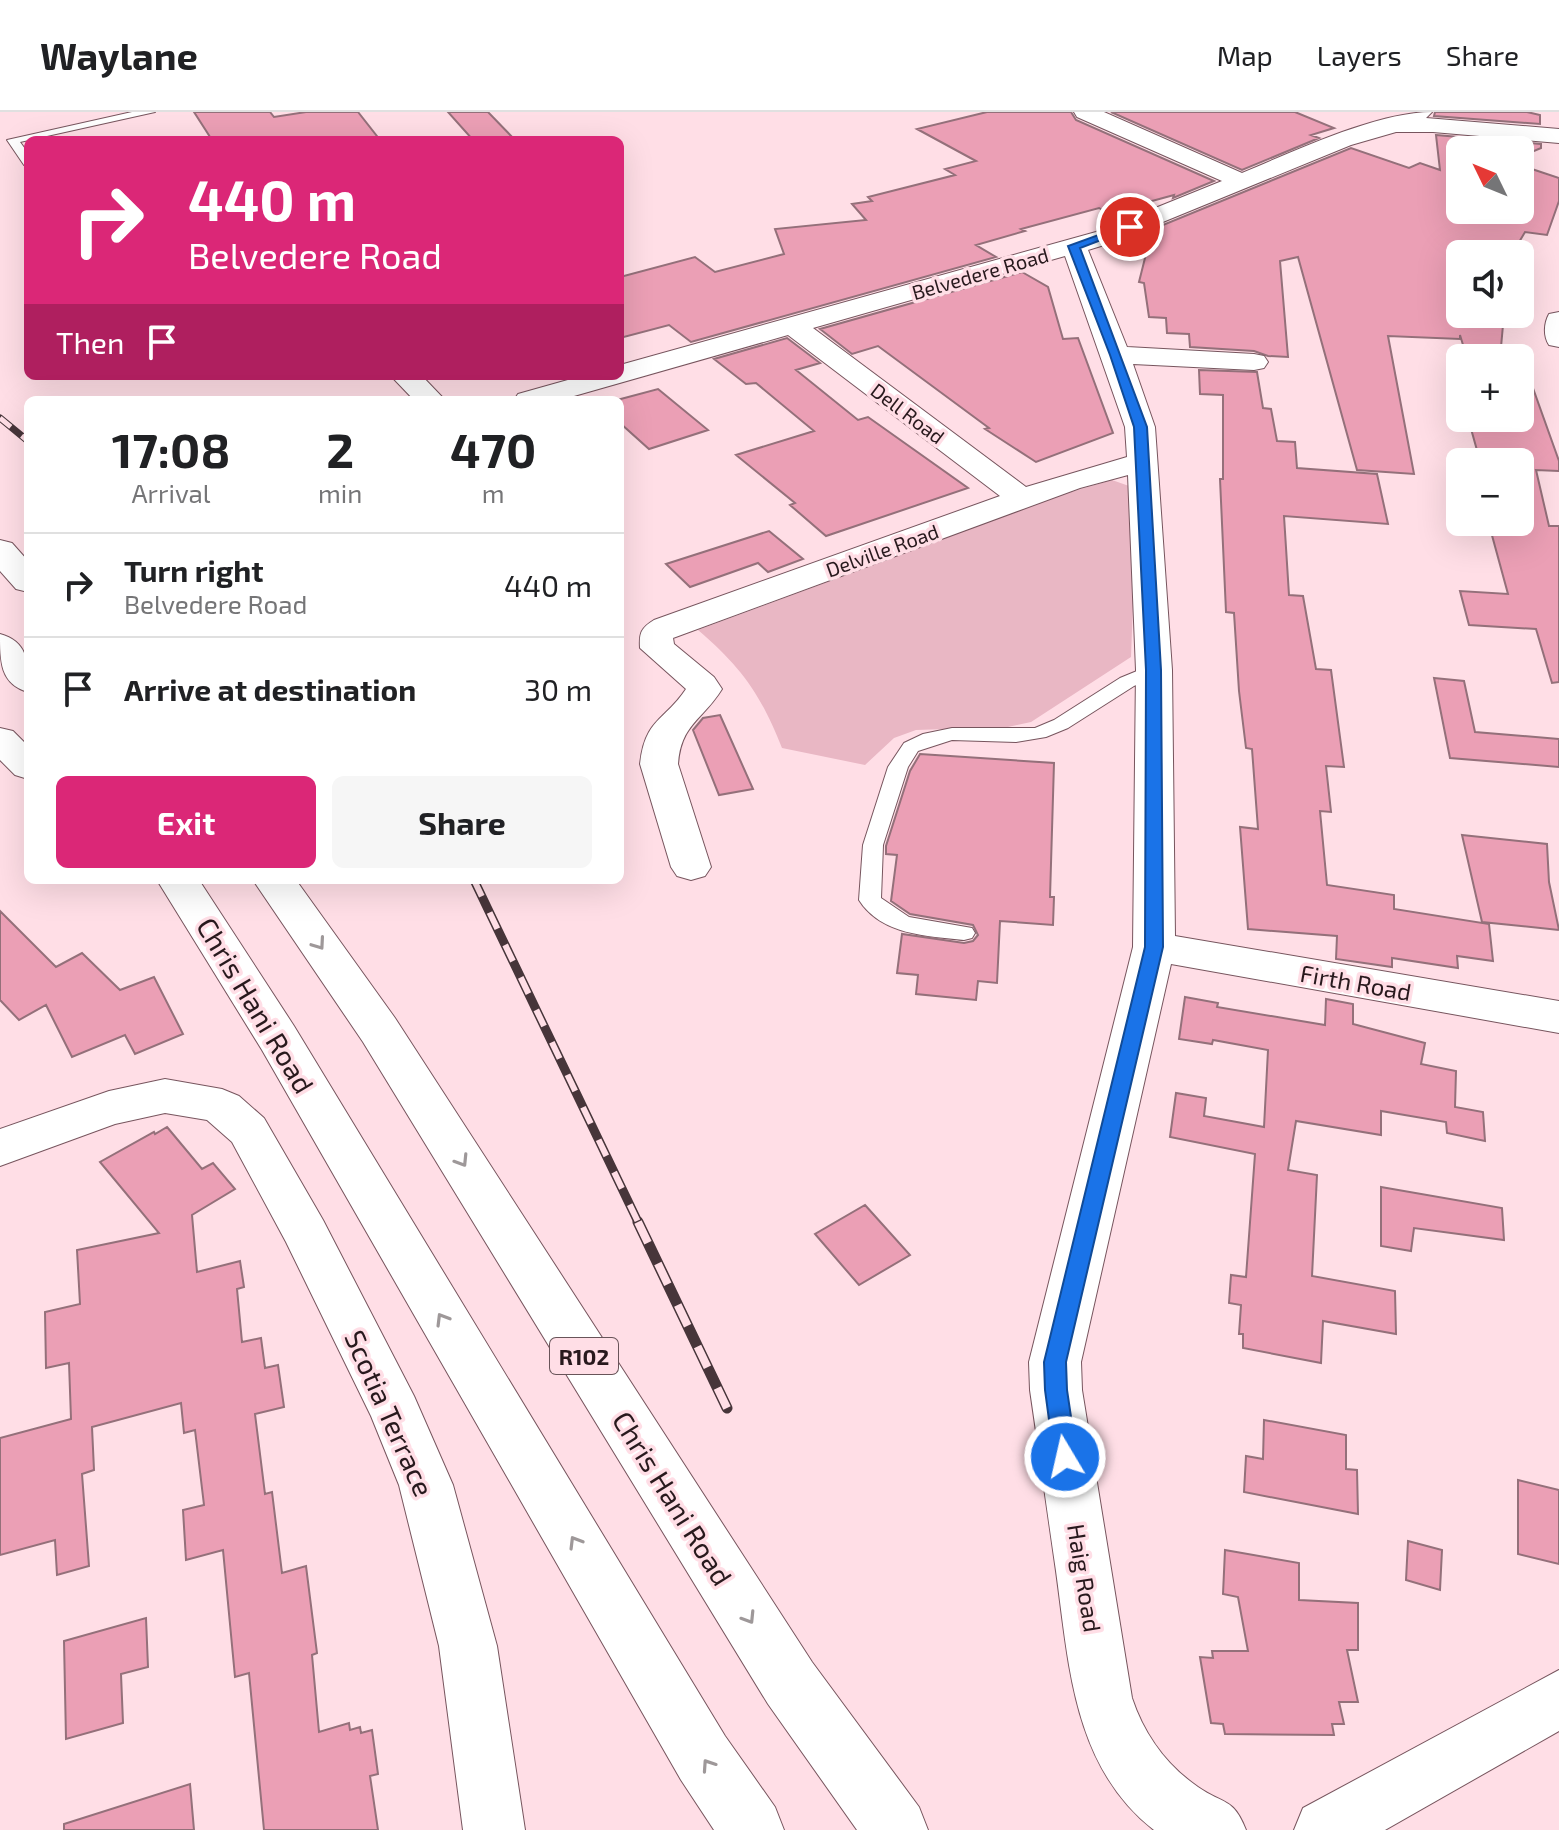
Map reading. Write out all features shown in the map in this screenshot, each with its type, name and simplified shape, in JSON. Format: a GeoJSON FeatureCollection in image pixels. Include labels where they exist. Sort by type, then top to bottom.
{"type":"FeatureCollection","features":[{"type":"Feature","properties":{"kind":"main road"},"geometry":{"type":"LineString","coordinates":[[0,550],[24,577]]}},
{"type":"Feature","properties":{"kind":"main road"},"geometry":{"type":"LineString","coordinates":[[0,645],[24,676]]}},
{"type":"Feature","properties":{"kind":"main road","name":"Chris Hani Road"},"geometry":{"type":"LineString","coordinates":[[181,884],[278,1038],[703,1758],[752,1830]]}},
{"type":"Feature","properties":{"kind":"main road","name":"Chris Hani Road"},"geometry":{"type":"LineString","coordinates":[[277,884],[379,1030],[790,1683],[896,1830]]}},
{"type":"Feature","properties":{"kind":"street"},"geometry":{"type":"LineString","coordinates":[[1085,112],[1244,182]]}},
{"type":"Feature","properties":{"kind":"street","name":"Belvedere Road"},"geometry":{"type":"LineString","coordinates":[[624,373],[1074,246],[1244,182],[1343,140],[1395,125],[1421,112]]}},
{"type":"Feature","properties":{"kind":"street"},"geometry":{"type":"LineString","coordinates":[[1395,125],[1433,125],[1559,136]]}},
{"type":"Feature","properties":{"kind":"street","name":"Haig Road"},"geometry":{"type":"LineString","coordinates":[[1074,246],[1140,427],[1154,670],[1154,947],[1055,1362],[1056,1390],[1103,1698],[1111,1727],[1124,1755],[1143,1781],[1167,1803],[1194,1821],[1215,1830]]}},
{"type":"Feature","properties":{"kind":"street"},"geometry":{"type":"LineString","coordinates":[[1559,320],[1559,339]]}},
{"type":"Feature","properties":{"kind":"street","name":"Dell Road"},"geometry":{"type":"LineString","coordinates":[[793,326],[1023,499]]}},
{"type":"Feature","properties":{"kind":"street"},"geometry":{"type":"LineString","coordinates":[[1116,355],[1254,362]]}},
{"type":"Feature","properties":{"kind":"street"},"geometry":{"type":"LineString","coordinates":[[409,380],[427,396]]}},
{"type":"Feature","properties":{"kind":"street"},"geometry":{"type":"LineString","coordinates":[[542,396],[600,380]]}},
{"type":"Feature","properties":{"kind":"street","name":"Delville Road"},"geometry":{"type":"LineString","coordinates":[[691,867],[659,764],[659,749],[662,735],[683,711],[694,704],[704,689],[654,641],[656,634],[666,627],[1023,499],[1107,470],[1142,464]]}},
{"type":"Feature","properties":{"kind":"street"},"geometry":{"type":"LineString","coordinates":[[0,739],[24,763]]}},
{"type":"Feature","properties":{"kind":"street","name":"Firth Road"},"geometry":{"type":"LineString","coordinates":[[1154,947],[1559,1017]]}},
{"type":"Feature","properties":{"kind":"street","name":"Scotia Terrace"},"geometry":{"type":"LineString","coordinates":[[0,1148],[109,1108],[143,1099],[186,1097],[206,1101],[230,1113],[248,1130],[306,1234],[396,1412],[426,1485],[468,1646],[494,1830]]}},
{"type":"Feature","properties":{"kind":"street"},"geometry":{"type":"LineString","coordinates":[[1330,1828],[1559,1699]]}},
{"type":"Feature","properties":{"kind":"lane"},"geometry":{"type":"LineString","coordinates":[[56,136],[77,134],[149,112]]}},
{"type":"Feature","properties":{"kind":"lane"},"geometry":{"type":"LineString","coordinates":[[24,139],[13,140],[24,156]]}},
{"type":"Feature","properties":{"kind":"lane"},"geometry":{"type":"LineString","coordinates":[[964,933],[903,924],[884,916],[870,900],[873,845],[898,767],[911,747],[930,738],[952,734],[1039,733],[1061,724],[1127,682],[1154,670]]}},
{"type":"Feature","properties":{"kind":"shaded area"},"geometry":{"type":"Polygon","coordinates":[[[1112,480],[1129,486],[1137,494],[1131,657],[1031,722],[1008,727],[916,730],[894,738],[865,765],[782,748],[766,712],[748,683],[727,657],[698,630],[1064,494],[1112,480]]]}},
{"type":"Feature","properties":{"kind":"building"},"geometry":{"type":"Polygon","coordinates":[[[194,112],[270,112],[274,117],[306,112],[358,112],[377,136],[209,136],[194,112]]]}},
{"type":"Feature","properties":{"kind":"building"},"geometry":{"type":"Polygon","coordinates":[[[448,112],[488,112],[511,136],[469,136],[448,112]]]}},
{"type":"Feature","properties":{"kind":"building"},"geometry":{"type":"Polygon","coordinates":[[[987,112],[1071,112],[1076,120],[1214,181],[1173,198],[1174,195],[1108,213],[1099,208],[1021,229],[1025,231],[976,245],[996,257],[691,342],[669,325],[624,337],[624,276],[695,257],[715,272],[784,254],[775,229],[866,220],[852,204],[872,201],[868,197],[955,175],[945,169],[976,161],[917,129],[987,112]]]}},
{"type":"Feature","properties":{"kind":"building"},"geometry":{"type":"Polygon","coordinates":[[[1111,112],[1295,112],[1334,128],[1311,135],[1319,138],[1242,170],[1111,112]]]}},
{"type":"Feature","properties":{"kind":"building"},"geometry":{"type":"Polygon","coordinates":[[[1435,112],[1527,112],[1540,115],[1540,124],[1434,116],[1435,112]]]}},
{"type":"Feature","properties":{"kind":"building"},"geometry":{"type":"Polygon","coordinates":[[[1436,135],[1448,136],[1446,224],[1534,224],[1534,170],[1559,178],[1559,201],[1547,235],[1525,232],[1520,240],[1446,240],[1446,328],[1503,328],[1501,344],[1463,344],[1460,335],[1460,339],[1388,336],[1414,474],[1357,470],[1298,257],[1280,261],[1288,357],[1268,356],[1254,351],[1190,347],[1189,334],[1167,333],[1166,318],[1149,317],[1144,283],[1139,282],[1148,246],[1158,227],[1351,148],[1409,168],[1420,163],[1440,170],[1436,135]]]}},
{"type":"Feature","properties":{"kind":"building"},"geometry":{"type":"Polygon","coordinates":[[[1534,143],[1541,144],[1541,148],[1534,151],[1534,143]]]}},
{"type":"Feature","properties":{"kind":"building"},"geometry":{"type":"Polygon","coordinates":[[[1022,272],[1048,287],[1063,339],[1078,338],[1113,433],[1036,462],[985,429],[989,428],[878,346],[852,354],[820,329],[1022,272]]]}},
{"type":"Feature","properties":{"kind":"building"},"geometry":{"type":"Polygon","coordinates":[[[787,338],[820,363],[796,370],[858,420],[868,417],[968,488],[826,536],[790,505],[795,503],[736,455],[814,431],[756,383],[746,384],[714,359],[787,338]]]}},
{"type":"Feature","properties":{"kind":"building"},"geometry":{"type":"Polygon","coordinates":[[[1199,370],[1257,372],[1263,408],[1271,409],[1277,441],[1295,442],[1297,468],[1377,474],[1388,524],[1284,516],[1289,595],[1303,596],[1316,669],[1331,670],[1344,767],[1326,766],[1331,812],[1320,811],[1327,885],[1394,895],[1394,909],[1489,924],[1493,961],[1457,956],[1458,968],[1392,958],[1392,967],[1336,959],[1337,936],[1248,929],[1240,827],[1258,829],[1252,749],[1246,748],[1239,691],[1234,613],[1226,612],[1220,479],[1223,479],[1223,395],[1200,394],[1199,370]]]}},
{"type":"Feature","properties":{"kind":"building"},"geometry":{"type":"Polygon","coordinates":[[[658,389],[708,430],[649,449],[624,427],[624,398],[658,389]]]}},
{"type":"Feature","properties":{"kind":"building"},"geometry":{"type":"Polygon","coordinates":[[[1534,391],[1559,461],[1559,471],[1536,470],[1549,526],[1559,526],[1559,682],[1552,683],[1536,629],[1469,625],[1460,591],[1508,594],[1492,536],[1534,536],[1534,448],[1476,448],[1472,432],[1534,432],[1534,391]]]}},
{"type":"Feature","properties":{"kind":"building"},"geometry":{"type":"Polygon","coordinates":[[[769,531],[803,559],[768,572],[758,563],[690,587],[666,564],[769,531]]]}},
{"type":"Feature","properties":{"kind":"building"},"geometry":{"type":"Polygon","coordinates":[[[1434,678],[1464,681],[1475,732],[1559,739],[1559,767],[1450,758],[1434,678]]]}},
{"type":"Feature","properties":{"kind":"building"},"geometry":{"type":"Polygon","coordinates":[[[720,715],[753,789],[719,795],[693,730],[703,718],[720,715]]]}},
{"type":"Feature","properties":{"kind":"building"},"geometry":{"type":"Polygon","coordinates":[[[920,754],[1054,763],[1050,897],[1054,897],[1053,925],[1000,921],[997,983],[978,981],[976,1000],[916,994],[918,975],[897,973],[902,934],[964,943],[973,941],[978,935],[973,925],[910,914],[891,901],[897,855],[886,854],[886,846],[910,771],[920,754]]]}},
{"type":"Feature","properties":{"kind":"building"},"geometry":{"type":"Polygon","coordinates":[[[1462,835],[1547,844],[1549,882],[1559,930],[1482,922],[1462,835]]]}},
{"type":"Feature","properties":{"kind":"building"},"geometry":{"type":"Polygon","coordinates":[[[0,911],[56,967],[82,953],[120,990],[154,977],[183,1034],[135,1054],[125,1035],[72,1057],[46,1005],[19,1020],[0,1000],[0,911]]]}},
{"type":"Feature","properties":{"kind":"building"},"geometry":{"type":"Polygon","coordinates":[[[1185,997],[1218,1003],[1217,1007],[1325,1025],[1326,999],[1353,1004],[1353,1024],[1425,1043],[1421,1064],[1456,1071],[1455,1107],[1483,1112],[1485,1141],[1447,1133],[1446,1122],[1381,1111],[1381,1135],[1296,1121],[1288,1170],[1317,1175],[1312,1276],[1395,1291],[1396,1334],[1323,1321],[1321,1363],[1243,1348],[1243,1334],[1239,1334],[1241,1305],[1229,1303],[1231,1275],[1246,1277],[1255,1154],[1170,1137],[1176,1093],[1206,1098],[1204,1116],[1264,1127],[1268,1050],[1213,1040],[1212,1044],[1179,1039],[1185,997]]]}},
{"type":"Feature","properties":{"kind":"building"},"geometry":{"type":"Polygon","coordinates":[[[167,1127],[202,1169],[213,1163],[235,1189],[192,1215],[197,1272],[240,1261],[244,1287],[237,1289],[242,1342],[261,1338],[265,1368],[278,1365],[284,1407],[255,1414],[265,1494],[272,1492],[282,1573],[306,1566],[317,1653],[312,1655],[319,1732],[349,1723],[350,1730],[360,1727],[361,1733],[372,1730],[378,1774],[370,1776],[378,1830],[264,1830],[249,1673],[235,1677],[223,1550],[186,1560],[183,1510],[204,1505],[195,1430],[184,1433],[181,1403],[92,1427],[94,1470],[82,1474],[89,1566],[57,1575],[55,1540],[0,1555],[0,1438],[71,1419],[69,1363],[46,1368],[45,1312],[80,1304],[77,1250],[159,1233],[100,1162],[167,1127]]]}},
{"type":"Feature","properties":{"kind":"building"},"geometry":{"type":"Polygon","coordinates":[[[1381,1187],[1502,1208],[1504,1240],[1414,1228],[1411,1251],[1381,1246],[1381,1187]]]}},
{"type":"Feature","properties":{"kind":"building"},"geometry":{"type":"Polygon","coordinates":[[[865,1205],[910,1255],[859,1285],[815,1234],[865,1205]]]}},
{"type":"Feature","properties":{"kind":"building"},"geometry":{"type":"Polygon","coordinates":[[[1264,1420],[1346,1435],[1346,1469],[1357,1470],[1358,1514],[1244,1492],[1246,1456],[1263,1459],[1264,1420]]]}},
{"type":"Feature","properties":{"kind":"building"},"geometry":{"type":"Polygon","coordinates":[[[1518,1480],[1559,1490],[1559,1564],[1518,1554],[1518,1480]]]}},
{"type":"Feature","properties":{"kind":"building"},"geometry":{"type":"Polygon","coordinates":[[[1408,1541],[1442,1550],[1440,1590],[1406,1580],[1408,1541]]]}},
{"type":"Feature","properties":{"kind":"building"},"geometry":{"type":"Polygon","coordinates":[[[1225,1550],[1299,1563],[1299,1600],[1358,1603],[1358,1650],[1347,1650],[1358,1702],[1339,1702],[1344,1724],[1332,1724],[1334,1735],[1225,1734],[1223,1724],[1211,1723],[1200,1657],[1213,1658],[1212,1651],[1248,1651],[1238,1597],[1223,1594],[1225,1550]]]}},
{"type":"Feature","properties":{"kind":"building"},"geometry":{"type":"Polygon","coordinates":[[[146,1618],[148,1667],[121,1674],[123,1723],[66,1739],[64,1641],[146,1618]]]}},
{"type":"Feature","properties":{"kind":"building"},"geometry":{"type":"Polygon","coordinates":[[[190,1784],[194,1830],[64,1830],[64,1824],[190,1784]]]}},
{"type":"Feature","properties":{"kind":"railway"},"geometry":{"type":"LineString","coordinates":[[0,418],[24,438]]}},
{"type":"Feature","properties":{"kind":"railway"},"geometry":{"type":"LineString","coordinates":[[476,884],[639,1224]]}},
{"type":"Feature","properties":{"kind":"railway"},"geometry":{"type":"LineString","coordinates":[[638,1222],[727,1408]]}},
{"type":"Feature","properties":{"kind":"route"},"geometry":{"type":"LineString","coordinates":[[1065,1457],[1055,1362],[1154,947],[1154,670],[1140,427],[1074,246],[1130,227]]}}]}
